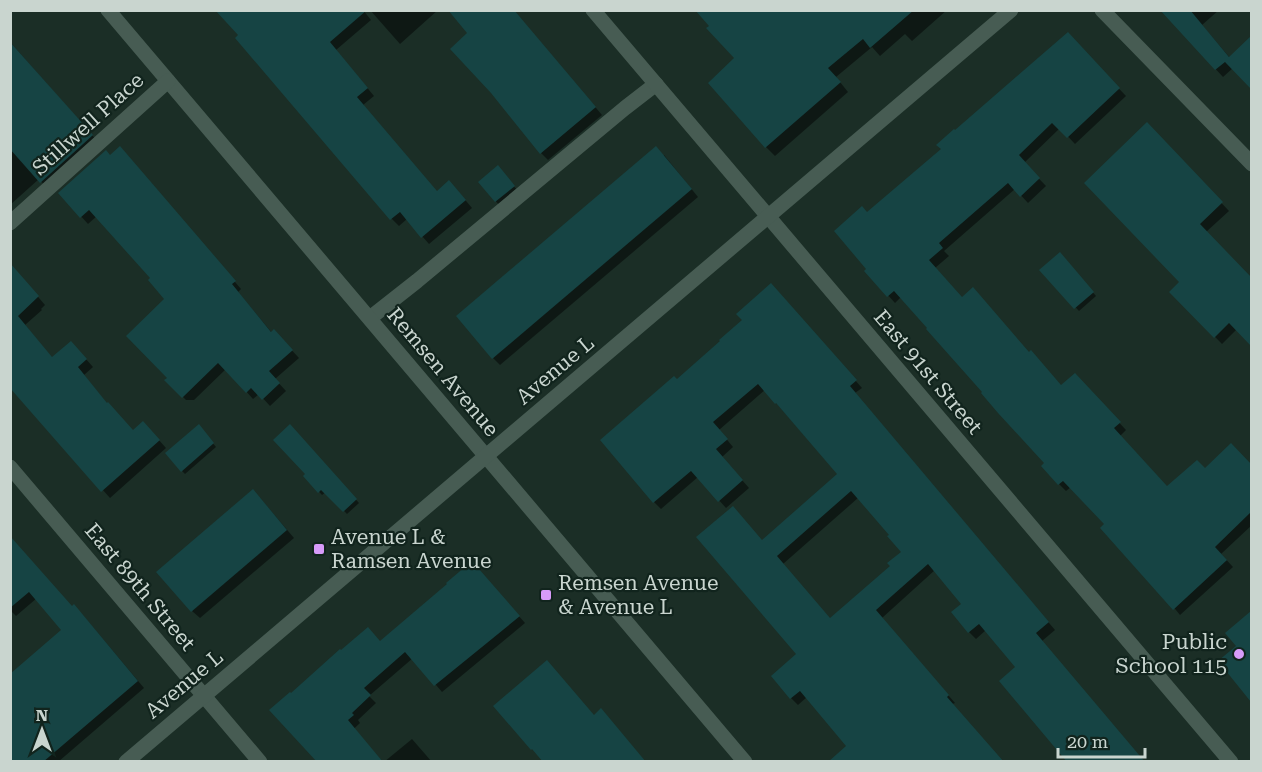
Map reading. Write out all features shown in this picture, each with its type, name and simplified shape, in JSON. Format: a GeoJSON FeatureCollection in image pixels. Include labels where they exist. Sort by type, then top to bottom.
{"type":"FeatureCollection","features":[{"type":"Feature","properties":{"kind":"street","name":"Remsen Avenue"},"geometry":{"type":"LineString","coordinates":[[108,10],[745,762]]}},
{"type":"Feature","properties":{"kind":"street","name":"East 91st Street"},"geometry":{"type":"LineString","coordinates":[[593,10],[1231,762]]}},
{"type":"Feature","properties":{"kind":"street","name":"Avenue L"},"geometry":{"type":"LineString","coordinates":[[126,762],[1011,10]]}},
{"type":"Feature","properties":{"kind":"street"},"geometry":{"type":"LineString","coordinates":[[1101,10],[1251,164]]}},
{"type":"Feature","properties":{"kind":"street","name":"Stillwell Place"},"geometry":{"type":"LineString","coordinates":[[10,223],[168,81]]}},
{"type":"Feature","properties":{"kind":"street"},"geometry":{"type":"LineString","coordinates":[[370,318],[656,84]]}},
{"type":"Feature","properties":{"kind":"street","name":"East 89th Street"},"geometry":{"type":"LineString","coordinates":[[10,467],[260,762]]}},
{"type":"Feature","properties":{"kind":"building"},"geometry":{"type":"Polygon","coordinates":[[[215,10],[367,10],[330,42],[368,88],[357,97],[437,191],[449,180],[466,200],[421,238],[400,212],[390,220],[235,38],[238,35],[215,10]]]}},
{"type":"Feature","properties":{"kind":"building"},"geometry":{"type":"Polygon","coordinates":[[[448,10],[514,10],[596,107],[540,154],[491,93],[450,49],[467,33],[448,10]]]}},
{"type":"Feature","properties":{"kind":"building"},"geometry":{"type":"Polygon","coordinates":[[[695,10],[914,10],[870,48],[863,39],[828,68],[841,82],[765,148],[708,83],[734,58],[706,28],[709,26],[695,10]]]}},
{"type":"Feature","properties":{"kind":"building"},"geometry":{"type":"Polygon","coordinates":[[[1160,10],[1190,10],[1229,57],[1251,36],[1251,89],[1225,62],[1215,70],[1160,10]]]}},
{"type":"Feature","properties":{"kind":"building"},"geometry":{"type":"Polygon","coordinates":[[[1068,32],[1120,88],[1067,138],[1052,123],[1019,155],[1040,178],[1020,197],[1008,183],[939,243],[943,248],[929,260],[962,297],[973,287],[1061,385],[1075,373],[1121,422],[1114,428],[1167,486],[1197,460],[1205,468],[1231,443],[1251,464],[1251,512],[1215,547],[1227,560],[1173,610],[1100,528],[1104,524],[1063,481],[1058,485],[1041,466],[1044,463],[998,413],[927,328],[894,291],[887,297],[834,231],[862,206],[867,212],[941,149],[936,145],[1068,32]]]}},
{"type":"Feature","properties":{"kind":"building"},"geometry":{"type":"Polygon","coordinates":[[[10,42],[93,135],[40,183],[10,149],[10,42]]]}},
{"type":"Feature","properties":{"kind":"building"},"geometry":{"type":"Polygon","coordinates":[[[1147,122],[1223,202],[1200,224],[1251,277],[1251,346],[1229,323],[1214,338],[1169,292],[1179,282],[1084,183],[1147,122]]]}},
{"type":"Feature","properties":{"kind":"building"},"geometry":{"type":"Polygon","coordinates":[[[120,146],[236,281],[232,284],[271,332],[274,329],[293,350],[269,371],[280,383],[262,400],[251,388],[246,393],[218,363],[182,398],[164,380],[167,378],[126,336],[164,299],[148,280],[150,278],[89,210],[80,218],[58,193],[106,150],[110,155],[120,146]]]}},
{"type":"Feature","properties":{"kind":"building"},"geometry":{"type":"Polygon","coordinates":[[[656,146],[692,189],[492,359],[456,316],[656,146]]]}},
{"type":"Feature","properties":{"kind":"building"},"geometry":{"type":"Polygon","coordinates":[[[498,165],[515,186],[495,202],[478,182],[498,165]]]}},
{"type":"Feature","properties":{"kind":"building"},"geometry":{"type":"Polygon","coordinates":[[[1060,252],[1094,292],[1074,309],[1039,270],[1060,252]]]}},
{"type":"Feature","properties":{"kind":"building"},"geometry":{"type":"Polygon","coordinates":[[[10,263],[39,296],[18,316],[52,357],[71,341],[87,359],[78,367],[107,403],[133,430],[143,421],[160,440],[101,492],[10,388],[10,263]]]}},
{"type":"Feature","properties":{"kind":"building"},"geometry":{"type":"Polygon","coordinates":[[[771,283],[857,380],[850,386],[1049,622],[1036,633],[1145,762],[1067,762],[999,681],[1015,667],[979,624],[968,633],[951,612],[961,604],[928,564],[876,610],[1004,762],[828,762],[846,746],[800,691],[790,699],[771,676],[796,654],[696,537],[733,506],[762,540],[837,474],[758,384],[713,422],[728,439],[716,449],[743,480],[718,502],[691,471],[653,503],[600,440],[674,376],[677,379],[720,341],[742,320],[736,314],[771,283]],[[851,491],[777,556],[830,618],[890,566],[887,563],[901,552],[887,536],[889,535],[851,491]]]}},
{"type":"Feature","properties":{"kind":"building"},"geometry":{"type":"Polygon","coordinates":[[[199,424],[214,443],[181,472],[165,453],[199,424]]]}},
{"type":"Feature","properties":{"kind":"building"},"geometry":{"type":"Polygon","coordinates":[[[290,424],[357,499],[343,512],[321,490],[318,493],[303,476],[305,474],[273,440],[290,424]]]}},
{"type":"Feature","properties":{"kind":"building"},"geometry":{"type":"Polygon","coordinates":[[[253,489],[287,530],[191,612],[156,572],[253,489]]]}},
{"type":"Feature","properties":{"kind":"building"},"geometry":{"type":"Polygon","coordinates":[[[10,536],[72,606],[74,604],[138,681],[43,762],[10,762],[10,674],[61,630],[29,592],[10,608],[10,536]]]}},
{"type":"Feature","properties":{"kind":"building"},"geometry":{"type":"Polygon","coordinates":[[[472,561],[520,616],[434,686],[405,652],[364,688],[371,695],[348,720],[383,762],[317,762],[269,710],[368,627],[380,641],[472,561]]]}},
{"type":"Feature","properties":{"kind":"building","name":"Public School 115"},"geometry":{"type":"Polygon","coordinates":[[[1251,611],[1251,702],[1218,661],[1236,646],[1225,633],[1251,611]]]}},
{"type":"Feature","properties":{"kind":"building"},"geometry":{"type":"Polygon","coordinates":[[[547,660],[594,715],[601,708],[646,762],[543,762],[531,750],[493,706],[547,660]]]}},
{"type":"Feature","properties":{"kind":"place","name":"Avenue L & Ramsen Avenue"},"geometry":{"type":"Point","coordinates":[319,549]}},
{"type":"Feature","properties":{"kind":"place","name":"Remsen Avenue & Avenue L"},"geometry":{"type":"Point","coordinates":[546,595]}},
{"type":"Feature","properties":{"kind":"place","name":"Public School 115"},"geometry":{"type":"Point","coordinates":[1239,654]}}]}
